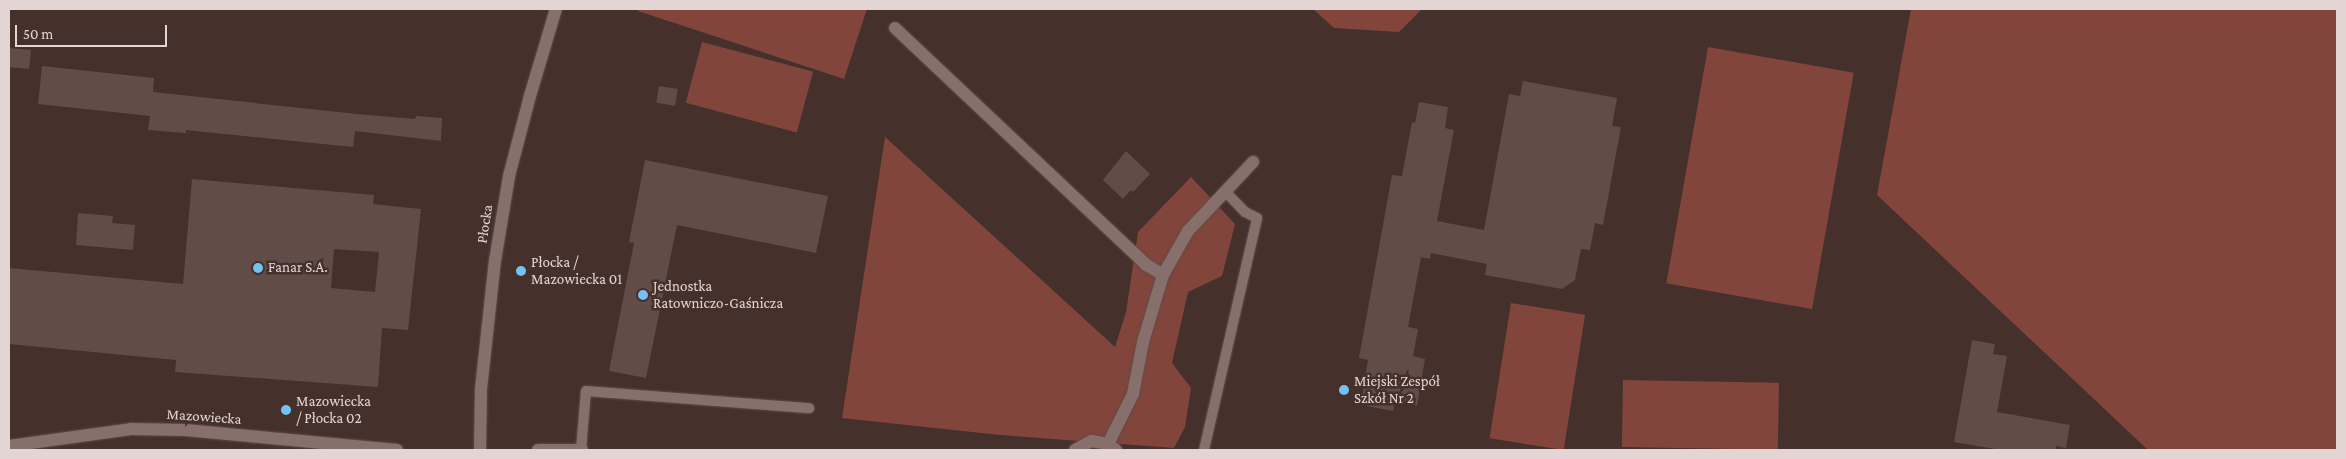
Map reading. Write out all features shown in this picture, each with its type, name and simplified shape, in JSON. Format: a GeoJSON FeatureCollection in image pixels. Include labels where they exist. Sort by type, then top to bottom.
{"type":"FeatureCollection","features":[{"type":"Feature","properties":{"kind":"street","name":"Płocka"},"geometry":{"type":"LineString","coordinates":[[480,450],[481,389],[495,261],[509,176],[556,9]]}},
{"type":"Feature","properties":{"kind":"street"},"geometry":{"type":"LineString","coordinates":[[895,28],[1145,264],[1163,275]]}},
{"type":"Feature","properties":{"kind":"street"},"geometry":{"type":"LineString","coordinates":[[1075,450],[1091,441],[1112,447],[1133,394],[1143,342],[1163,275],[1188,231],[1253,162]]}},
{"type":"Feature","properties":{"kind":"street","name":"Mazowiecka"},"geometry":{"type":"LineString","coordinates":[[9,446],[130,429],[186,430],[397,450]]}},
{"type":"Feature","properties":{"kind":"street"},"geometry":{"type":"LineString","coordinates":[[538,450],[581,450]]}},
{"type":"Feature","properties":{"kind":"lane"},"geometry":{"type":"LineString","coordinates":[[1204,450],[1256,218],[1245,212],[1225,191]]}},
{"type":"Feature","properties":{"kind":"lane"},"geometry":{"type":"LineString","coordinates":[[581,450],[586,391],[809,408]]}},
{"type":"Feature","properties":{"kind":"shaded area"},"geometry":{"type":"Polygon","coordinates":[[[639,9],[867,9],[844,79],[638,11],[639,9]]]}},
{"type":"Feature","properties":{"kind":"shaded area"},"geometry":{"type":"Polygon","coordinates":[[[1313,9],[1422,9],[1399,32],[1334,28],[1313,9]]]}},
{"type":"Feature","properties":{"kind":"shaded area"},"geometry":{"type":"Polygon","coordinates":[[[1911,9],[2337,9],[2337,450],[2148,450],[1877,195],[1911,9]]]}},
{"type":"Feature","properties":{"kind":"shaded area"},"geometry":{"type":"Polygon","coordinates":[[[702,42],[813,72],[797,133],[686,103],[702,42]]]}},
{"type":"Feature","properties":{"kind":"shaded area"},"geometry":{"type":"Polygon","coordinates":[[[1708,47],[1854,73],[1812,309],[1666,283],[1708,47]]]}},
{"type":"Feature","properties":{"kind":"shaded area"},"geometry":{"type":"Polygon","coordinates":[[[885,137],[1115,347],[1126,312],[1138,232],[1191,177],[1235,224],[1222,276],[1188,292],[1172,363],[1191,388],[1185,427],[1174,448],[1000,435],[842,418],[885,137]]]}},
{"type":"Feature","properties":{"kind":"shaded area"},"geometry":{"type":"Polygon","coordinates":[[[1511,303],[1585,315],[1564,450],[1490,438],[1511,303]]]}},
{"type":"Feature","properties":{"kind":"shaded area"},"geometry":{"type":"Polygon","coordinates":[[[1623,380],[1779,383],[1778,450],[1622,447],[1623,380]]]}},
{"type":"Feature","properties":{"kind":"building"},"geometry":{"type":"Polygon","coordinates":[[[9,48],[31,50],[29,69],[9,67],[9,48]]]}},
{"type":"Feature","properties":{"kind":"building"},"geometry":{"type":"Polygon","coordinates":[[[42,66],[154,78],[153,92],[357,114],[415,119],[416,116],[442,118],[441,141],[355,131],[353,147],[186,130],[186,133],[148,130],[150,116],[38,104],[42,66]]]}},
{"type":"Feature","properties":{"kind":"building"},"geometry":{"type":"Polygon","coordinates":[[[1523,81],[1617,98],[1612,126],[1621,127],[1603,225],[1595,223],[1590,250],[1581,249],[1575,280],[1562,289],[1485,275],[1487,264],[1431,253],[1430,259],[1421,257],[1408,327],[1418,329],[1413,356],[1425,359],[1417,406],[1395,402],[1393,411],[1361,405],[1368,360],[1359,358],[1392,175],[1402,176],[1412,122],[1415,123],[1419,102],[1448,107],[1445,128],[1454,130],[1437,221],[1484,230],[1509,94],[1520,96],[1523,81]]]}},
{"type":"Feature","properties":{"kind":"building"},"geometry":{"type":"Polygon","coordinates":[[[659,86],[678,89],[675,106],[656,103],[659,86]]]}},
{"type":"Feature","properties":{"kind":"building"},"geometry":{"type":"Polygon","coordinates":[[[1126,151],[1150,174],[1133,192],[1131,190],[1123,199],[1103,180],[1126,151]]]}},
{"type":"Feature","properties":{"kind":"building","name":"Jednostka Ratowniczo-Gaśnicza"},"geometry":{"type":"Polygon","coordinates":[[[645,160],[828,196],[816,253],[677,225],[646,378],[609,371],[634,243],[629,242],[645,160]]]}},
{"type":"Feature","properties":{"kind":"building"},"geometry":{"type":"Polygon","coordinates":[[[192,179],[374,195],[373,204],[421,209],[408,330],[382,328],[378,387],[175,372],[176,360],[9,344],[9,268],[183,284],[192,179]],[[334,249],[331,288],[375,292],[379,252],[334,249]]]}},
{"type":"Feature","properties":{"kind":"building"},"geometry":{"type":"Polygon","coordinates":[[[78,213],[113,216],[112,223],[135,225],[133,250],[76,245],[78,213]]]}},
{"type":"Feature","properties":{"kind":"building"},"geometry":{"type":"Polygon","coordinates":[[[1972,340],[1995,344],[1993,354],[2007,356],[1997,412],[2070,425],[2066,448],[2056,446],[2056,450],[2001,450],[1954,442],[1972,340]]]}},
{"type":"Feature","properties":{"kind":"place","name":"Fanar S.A."},"geometry":{"type":"Point","coordinates":[258,268]}},
{"type":"Feature","properties":{"kind":"place","name":"Płocka / Mazowiecka 01"},"geometry":{"type":"Point","coordinates":[521,271]}},
{"type":"Feature","properties":{"kind":"place","name":"Jednostka Ratowniczo-Gaśnicza"},"geometry":{"type":"Point","coordinates":[643,295]}},
{"type":"Feature","properties":{"kind":"place","name":"Miejski Zespół Szkół Nr 2"},"geometry":{"type":"Point","coordinates":[1344,390]}},
{"type":"Feature","properties":{"kind":"place","name":"Mazowiecka / Płocka 02"},"geometry":{"type":"Point","coordinates":[286,410]}}]}
